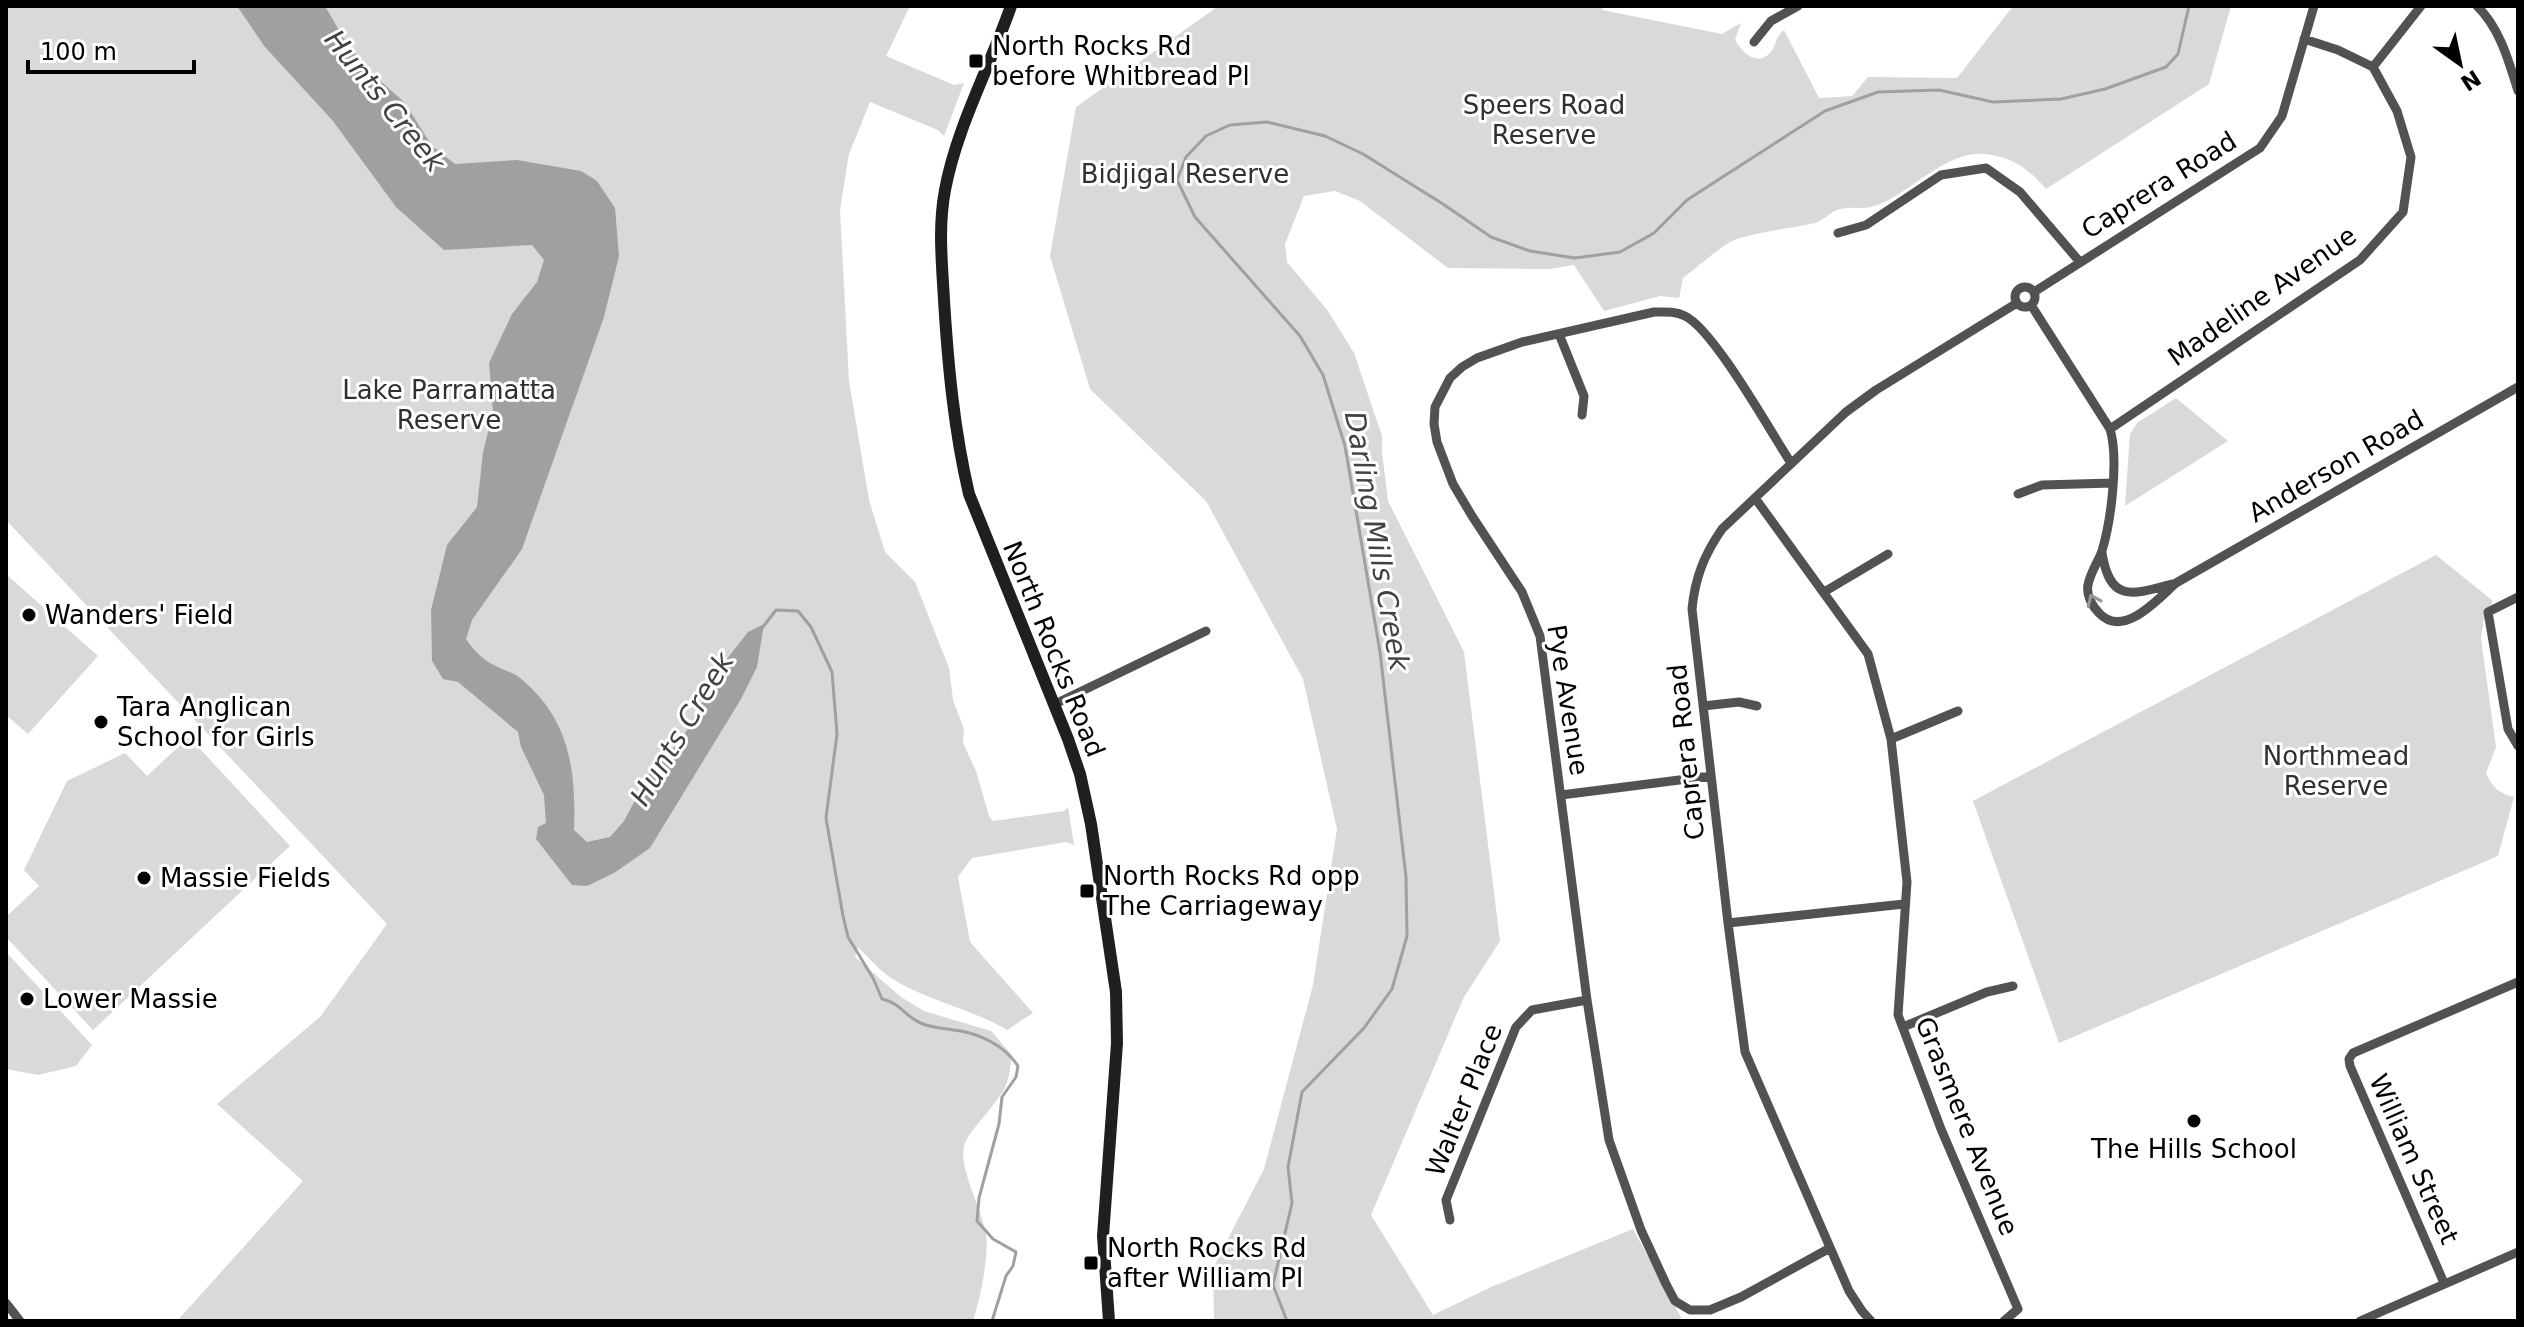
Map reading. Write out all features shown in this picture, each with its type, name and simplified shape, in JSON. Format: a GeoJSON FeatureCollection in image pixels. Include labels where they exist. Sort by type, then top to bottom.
{"type":"FeatureCollection","features":[{"type":"Feature","properties":{"kind":"main road","name":"North Rocks Road"},"geometry":{"type":"LineString","coordinates":[[1011,6],[951,164],[942,206],[941,254],[950,381],[969,494],[1055,704],[1080,774],[1091,824],[1116,992],[1117,1043],[1103,1236],[1109,1321]]}},
{"type":"Feature","properties":{"kind":"street"},"geometry":{"type":"LineString","coordinates":[[1754,42],[1771,21],[1798,6]]}},
{"type":"Feature","properties":{"kind":"street","name":"Caprera Road"},"geometry":{"type":"LineString","coordinates":[[2034,292],[2260,148],[2282,116],[2314,6]]}},
{"type":"Feature","properties":{"kind":"street"},"geometry":{"type":"LineString","coordinates":[[2304,39],[2338,50],[2373,67],[2421,6]]}},
{"type":"Feature","properties":{"kind":"street"},"geometry":{"type":"LineString","coordinates":[[2477,6],[2487,15],[2506,52],[2518,91]]}},
{"type":"Feature","properties":{"kind":"street","name":"Madeline Avenue"},"geometry":{"type":"LineString","coordinates":[[2110,429],[2360,260],[2403,212],[2411,157],[2397,111],[2373,67]]}},
{"type":"Feature","properties":{"kind":"street"},"geometry":{"type":"LineString","coordinates":[[1838,233],[1866,225],[1941,175],[1986,168],[2020,192],[2079,261]]}},
{"type":"Feature","properties":{"kind":"street"},"geometry":{"type":"LineString","coordinates":[[2027,287],[2034,292],[2035,299],[2031,305],[2024,307],[2017,303],[2016,295],[2020,289],[2027,287]]}},
{"type":"Feature","properties":{"kind":"street","name":"Caprera Road"},"geometry":{"type":"LineString","coordinates":[[1871,1321],[1849,1291],[1745,1052],[1692,609],[1694,586],[1709,548],[1722,529],[1846,412],[1876,390],[2017,303]]}},
{"type":"Feature","properties":{"kind":"street"},"geometry":{"type":"LineString","coordinates":[[2031,305],[2110,429]]}},
{"type":"Feature","properties":{"kind":"street","name":"Pye Avenue"},"geometry":{"type":"LineString","coordinates":[[1791,463],[1710,338],[1685,316],[1671,312],[1654,312],[1522,342],[1477,358],[1450,378],[1435,407],[1437,442],[1453,484],[1522,592],[1540,636],[1587,1000],[1609,1140],[1641,1230],[1675,1301],[1690,1310],[1710,1310],[1741,1297],[1830,1248]]}},
{"type":"Feature","properties":{"kind":"street"},"geometry":{"type":"LineString","coordinates":[[1559,334],[1584,396],[1582,415]]}},
{"type":"Feature","properties":{"kind":"street","name":"Anderson Road"},"geometry":{"type":"LineString","coordinates":[[2110,429],[2115,444],[2113,483],[2102,550],[2088,584],[2088,594],[2097,611],[2119,622],[2134,617],[2176,583],[2518,387]]}},
{"type":"Feature","properties":{"kind":"street"},"geometry":{"type":"LineString","coordinates":[[2018,494],[2042,485],[2113,483]]}},
{"type":"Feature","properties":{"kind":"street","name":"Grasmere Avenue"},"geometry":{"type":"LineString","coordinates":[[1755,498],[1868,654],[1891,739],[1907,882],[1898,1015],[1941,1129],[2018,1309],[2004,1321]]}},
{"type":"Feature","properties":{"kind":"street","name":"Anderson Road"},"geometry":{"type":"LineString","coordinates":[[2102,550],[2108,577],[2123,592],[2143,592],[2176,583]]}},
{"type":"Feature","properties":{"kind":"street"},"geometry":{"type":"LineString","coordinates":[[1824,592],[1888,554]]}},
{"type":"Feature","properties":{"kind":"street"},"geometry":{"type":"LineString","coordinates":[[2518,597],[2488,612],[2508,729],[2518,746]]}},
{"type":"Feature","properties":{"kind":"street"},"geometry":{"type":"LineString","coordinates":[[1055,704],[1206,631]]}},
{"type":"Feature","properties":{"kind":"street"},"geometry":{"type":"LineString","coordinates":[[1703,706],[1739,702],[1757,706]]}},
{"type":"Feature","properties":{"kind":"street"},"geometry":{"type":"LineString","coordinates":[[1891,739],[1958,711]]}},
{"type":"Feature","properties":{"kind":"street"},"geometry":{"type":"LineString","coordinates":[[1561,795],[1711,776]]}},
{"type":"Feature","properties":{"kind":"street"},"geometry":{"type":"LineString","coordinates":[[1728,923],[1904,904]]}},
{"type":"Feature","properties":{"kind":"street","name":"William Street"},"geometry":{"type":"LineString","coordinates":[[2444,1283],[2349,1059],[2353,1053],[2518,982]]}},
{"type":"Feature","properties":{"kind":"street"},"geometry":{"type":"LineString","coordinates":[[1903,1027],[1987,992],[2013,986]]}},
{"type":"Feature","properties":{"kind":"street","name":"Walter Place"},"geometry":{"type":"LineString","coordinates":[[1450,1220],[1446,1200],[1516,1027],[1532,1010],[1587,1000]]}},
{"type":"Feature","properties":{"kind":"street"},"geometry":{"type":"LineString","coordinates":[[2360,1321],[2518,1252]]}},
{"type":"Feature","properties":{"kind":"street"},"geometry":{"type":"LineString","coordinates":[[6,1303],[20,1321]]}},
{"type":"Feature","properties":{"kind":"green space","name":"Lake Parramatta Reserve"},"geometry":{"type":"Polygon","coordinates":[[[6,6],[910,6],[886,56],[954,85],[964,83],[944,136],[938,130],[870,102],[849,154],[840,210],[849,381],[869,500],[885,552],[915,582],[949,668],[953,700],[964,729],[963,743],[976,771],[989,816],[993,821],[1064,811],[1068,807],[1074,845],[1066,842],[972,858],[958,877],[970,942],[1033,1013],[1007,1030],[905,986],[882,971],[858,947],[855,957],[901,997],[924,1011],[991,1031],[1012,1055],[1006,1085],[964,1146],[965,1167],[984,1224],[987,1244],[973,1321],[177,1321],[303,1181],[217,1104],[320,1017],[387,924],[6,520],[6,6]]]}},
{"type":"Feature","properties":{"kind":"green space","name":"Bidjigal Reserve"},"geometry":{"type":"Polygon","coordinates":[[[1602,6],[1602,10],[1722,34],[1741,23],[1735,40],[1746,53],[1760,59],[1771,52],[1784,30],[1819,98],[1852,96],[1868,77],[1957,78],[2013,6],[2231,6],[2209,84],[2046,189],[2027,170],[2012,161],[1985,154],[1957,158],[1875,206],[1841,209],[1815,223],[1731,242],[1683,278],[1679,298],[1660,296],[1604,311],[1574,265],[1549,269],[1448,268],[1360,201],[1335,191],[1304,196],[1285,244],[1287,262],[1328,311],[1354,353],[1382,436],[1388,501],[1464,652],[1500,941],[1464,997],[1371,1215],[1433,1315],[1491,1287],[1633,1229],[1681,1317],[1680,1321],[1214,1321],[1213,1268],[1264,1169],[1313,985],[1337,829],[1303,679],[1206,501],[1090,389],[1050,256],[1076,107],[1217,7],[1602,6]]]}},
{"type":"Feature","properties":{"kind":"green space"},"geometry":{"type":"Polygon","coordinates":[[[2176,398],[2228,441],[2125,506],[2130,434],[2137,423],[2176,398]]]}},
{"type":"Feature","properties":{"kind":"green space","name":"Northmead Reserve"},"geometry":{"type":"Polygon","coordinates":[[[2436,555],[2493,601],[2484,617],[2481,639],[2496,747],[2486,773],[2497,789],[2514,797],[2498,856],[2059,1043],[1973,801],[2436,555]]]}},
{"type":"Feature","properties":{"kind":"green space","name":"Wanders' Field"},"geometry":{"type":"Polygon","coordinates":[[[6,574],[98,656],[28,734],[6,715],[6,574]]]}},
{"type":"Feature","properties":{"kind":"green space","name":"Massie Fields"},"geometry":{"type":"Polygon","coordinates":[[[189,737],[290,846],[93,1030],[6,937],[6,917],[39,886],[24,870],[67,781],[125,753],[147,776],[189,737]]]}},
{"type":"Feature","properties":{"kind":"green space","name":"Lower Massie"},"geometry":{"type":"Polygon","coordinates":[[[6,952],[92,1045],[76,1066],[38,1075],[6,1069],[6,952]]]}},
{"type":"Feature","properties":{"kind":"water"},"geometry":{"type":"Polygon","coordinates":[[[237,6],[325,6],[344,39],[367,69],[405,103],[432,146],[455,164],[517,160],[581,171],[597,181],[615,208],[619,256],[604,317],[522,549],[472,620],[466,639],[484,659],[520,678],[550,711],[560,728],[571,766],[574,830],[587,842],[610,837],[624,821],[649,774],[682,739],[723,664],[748,632],[764,624],[757,667],[741,699],[650,848],[614,873],[587,886],[572,885],[536,839],[538,827],[546,823],[544,795],[521,747],[518,732],[458,682],[443,679],[432,661],[431,610],[447,545],[477,507],[483,452],[493,412],[489,363],[512,314],[537,282],[544,260],[532,245],[444,250],[396,207],[333,121],[265,47],[237,6]]]}},
{"type":"Feature","properties":{"kind":"waterway","name":"Darling Mills Creek"},"geometry":{"type":"LineString","coordinates":[[1287,1321],[1273,1285],[1292,1203],[1288,1167],[1302,1092],[1364,1028],[1392,989],[1407,936],[1406,877],[1380,652],[1345,446],[1323,375],[1300,336],[1195,217],[1177,180],[1186,157],[1206,136],[1230,125],[1267,122],[1325,136],[1363,154],[1491,237],[1530,251],[1575,258],[1620,252],[1654,233],[1687,200],[1825,111],[1878,92],[1939,90],[1993,102],[2061,99],[2105,89],[2166,67],[2178,54],[2189,6]]}},
{"type":"Feature","properties":{"kind":"waterway","name":"Hunts Creek"},"geometry":{"type":"LineString","coordinates":[[763,627],[776,610],[798,611],[811,627],[832,672],[837,734],[826,818],[848,937],[882,999],[895,1004],[923,1024],[982,1037],[1006,1052],[1018,1066],[1016,1077],[1002,1097],[999,1124],[979,1198],[977,1221],[993,1239],[1016,1252],[992,1321]]}},
{"type":"Feature","properties":{"kind":"place","name":"North Rocks Rd before Whitbread Pl"},"geometry":{"type":"Point","coordinates":[976,61]}},
{"type":"Feature","properties":{"kind":"place","name":"Wanders' Field"},"geometry":{"type":"Point","coordinates":[29,615]}},
{"type":"Feature","properties":{"kind":"place","name":"Tara Anglican School for Girls"},"geometry":{"type":"Point","coordinates":[101,722]}},
{"type":"Feature","properties":{"kind":"place","name":"Massie Fields"},"geometry":{"type":"Point","coordinates":[144,878]}},
{"type":"Feature","properties":{"kind":"place","name":"North Rocks Rd opp The Carriageway"},"geometry":{"type":"Point","coordinates":[1087,891]}},
{"type":"Feature","properties":{"kind":"place","name":"Lower Massie"},"geometry":{"type":"Point","coordinates":[27,999]}},
{"type":"Feature","properties":{"kind":"place","name":"The Hills School"},"geometry":{"type":"Point","coordinates":[2194,1121]}},
{"type":"Feature","properties":{"kind":"place","name":"North Rocks Rd after William Pl"},"geometry":{"type":"Point","coordinates":[1091,1263]}},
{"type":"Feature","properties":{"kind":"park label","name":"Speers Road Reserve"},"geometry":{"type":"Point","coordinates":[1544,120]}}]}
